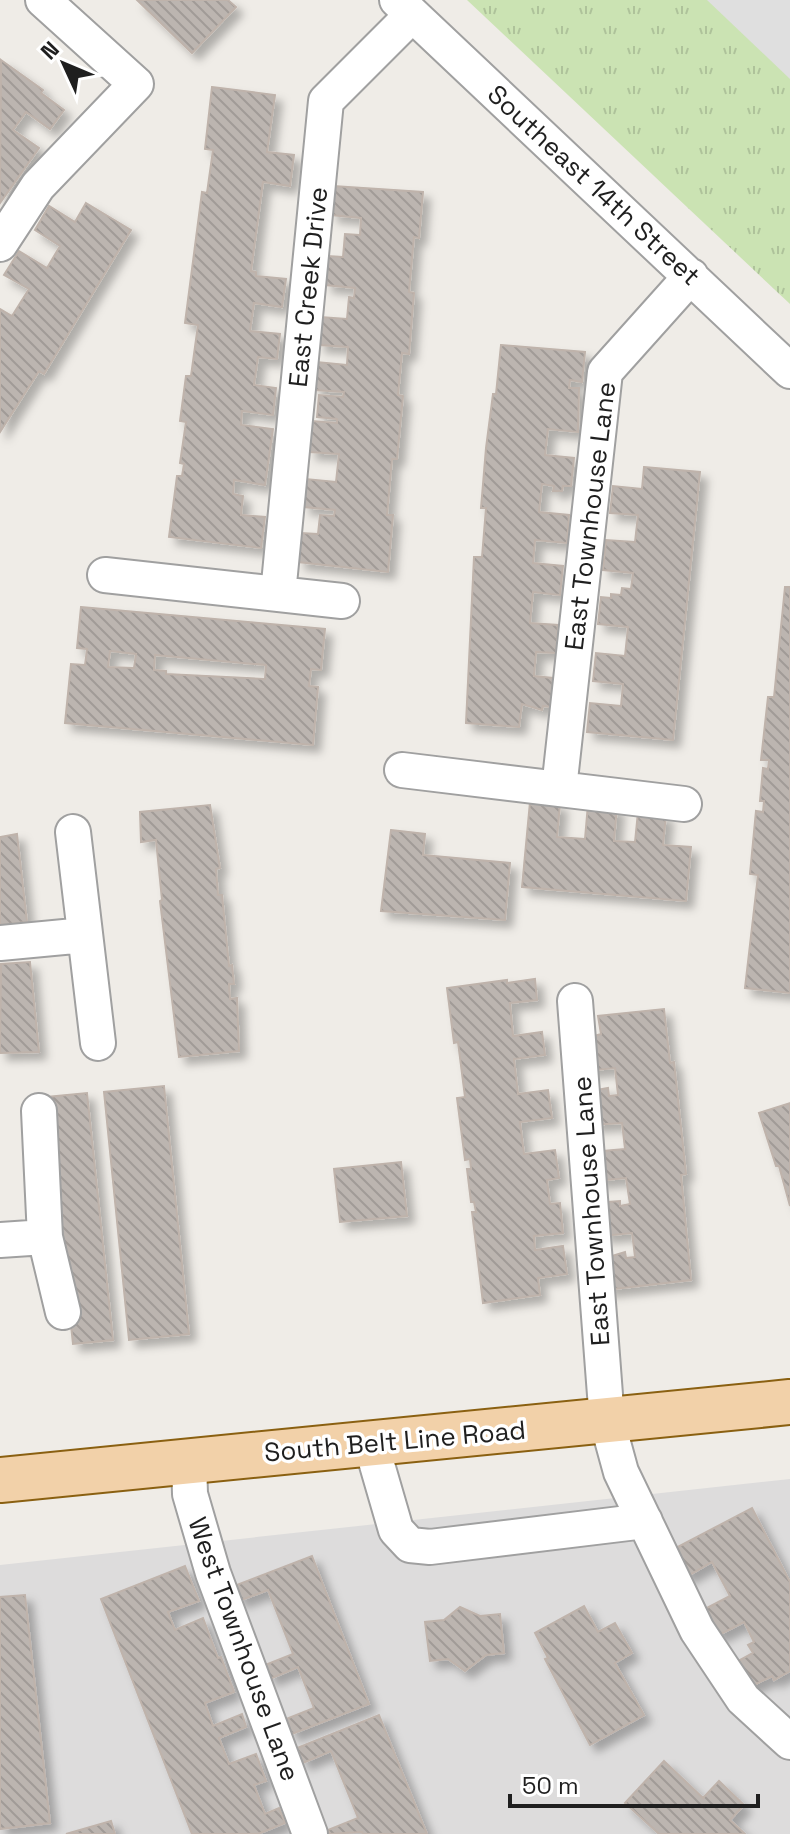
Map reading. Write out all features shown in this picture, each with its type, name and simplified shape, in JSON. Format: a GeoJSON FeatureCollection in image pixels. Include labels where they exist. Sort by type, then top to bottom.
{"type":"FeatureCollection","features":[{"type":"Feature","properties":{"kind":"main road","name":"South Belt Line Road"},"geometry":{"type":"LineString","coordinates":[[0,1480],[790,1402]]}},
{"type":"Feature","properties":{"kind":"street"},"geometry":{"type":"LineString","coordinates":[[0,244],[38,186],[136,84],[43,0]]}},
{"type":"Feature","properties":{"kind":"street","name":"Southeast 14th Street"},"geometry":{"type":"LineString","coordinates":[[404,7],[790,371]]}},
{"type":"Feature","properties":{"kind":"street","name":"East Creek Drive"},"geometry":{"type":"LineString","coordinates":[[278,594],[326,101],[404,7]]}},
{"type":"Feature","properties":{"kind":"street","name":"East Townhouse Lane"},"geometry":{"type":"LineString","coordinates":[[559,789],[605,372],[691,276]]}},
{"type":"Feature","properties":{"kind":"street"},"geometry":{"type":"LineString","coordinates":[[105,575],[342,601]]}},
{"type":"Feature","properties":{"kind":"street"},"geometry":{"type":"LineString","coordinates":[[402,770],[684,804]]}},
{"type":"Feature","properties":{"kind":"street"},"geometry":{"type":"LineString","coordinates":[[73,832],[98,1043]]}},
{"type":"Feature","properties":{"kind":"street"},"geometry":{"type":"LineString","coordinates":[[0,943],[85,935]]}},
{"type":"Feature","properties":{"kind":"street","name":"East Townhouse Lane"},"geometry":{"type":"LineString","coordinates":[[575,1001],[607,1421],[621,1472],[697,1630],[743,1699],[790,1742]]}},
{"type":"Feature","properties":{"kind":"street"},"geometry":{"type":"LineString","coordinates":[[39,1111],[45,1237],[63,1312]]}},
{"type":"Feature","properties":{"kind":"street"},"geometry":{"type":"LineString","coordinates":[[0,1240],[45,1237]]}},
{"type":"Feature","properties":{"kind":"street"},"geometry":{"type":"LineString","coordinates":[[371,1444],[396,1530],[410,1545],[430,1547],[645,1521]]}},
{"type":"Feature","properties":{"kind":"street","name":"West Townhouse Lane"},"geometry":{"type":"LineString","coordinates":[[189,1461],[190,1494],[213,1573],[310,1834]]}},
{"type":"Feature","properties":{"kind":"shaded area"},"geometry":{"type":"Polygon","coordinates":[[[707,0],[790,0],[790,79],[707,0]]]}},
{"type":"Feature","properties":{"kind":"shaded area"},"geometry":{"type":"Polygon","coordinates":[[[790,1479],[790,1834],[0,1834],[0,1565],[790,1479]]]}},
{"type":"Feature","properties":{"kind":"green space"},"geometry":{"type":"Polygon","coordinates":[[[467,0],[790,0],[790,304],[467,0]]]}},
{"type":"Feature","properties":{"kind":"building"},"geometry":{"type":"Polygon","coordinates":[[[137,0],[228,0],[236,7],[192,53],[137,0]]]}},
{"type":"Feature","properties":{"kind":"building"},"geometry":{"type":"Polygon","coordinates":[[[1,60],[43,90],[41,93],[64,110],[50,129],[26,112],[13,130],[39,148],[0,203],[1,60]]]}},
{"type":"Feature","properties":{"kind":"building"},"geometry":{"type":"Polygon","coordinates":[[[212,87],[275,95],[267,152],[294,155],[290,186],[263,182],[251,271],[256,272],[256,276],[286,279],[282,307],[254,303],[250,331],[280,334],[277,359],[258,357],[254,385],[276,388],[273,415],[242,411],[241,425],[273,429],[265,485],[234,480],[233,494],[243,496],[241,515],[265,517],[261,548],[169,537],[177,476],[182,476],[184,464],[180,463],[186,422],[180,421],[186,376],[191,376],[198,325],[185,323],[202,192],[207,193],[213,150],[205,149],[212,87]]]}},
{"type":"Feature","properties":{"kind":"building"},"geometry":{"type":"Polygon","coordinates":[[[333,186],[423,192],[419,238],[414,237],[409,292],[414,293],[409,354],[402,353],[398,395],[403,396],[397,459],[392,459],[387,515],[393,515],[388,572],[298,562],[301,533],[318,534],[320,515],[334,516],[335,510],[303,507],[306,479],[336,482],[339,454],[309,452],[312,421],[337,423],[337,419],[317,417],[319,395],[343,397],[344,392],[314,390],[317,362],[347,365],[348,347],[318,345],[321,317],[347,319],[349,297],[354,298],[355,288],[325,285],[328,256],[343,257],[345,234],[360,235],[361,218],[331,215],[333,186]]]}},
{"type":"Feature","properties":{"kind":"building"},"geometry":{"type":"Polygon","coordinates":[[[86,203],[131,230],[44,374],[39,371],[0,432],[0,309],[12,316],[29,289],[4,275],[19,251],[47,268],[60,246],[35,230],[49,206],[75,222],[86,203]]]}},
{"type":"Feature","properties":{"kind":"building"},"geometry":{"type":"Polygon","coordinates":[[[501,345],[585,352],[582,382],[570,380],[569,388],[579,388],[578,432],[548,429],[545,455],[574,458],[571,486],[563,486],[562,491],[553,491],[554,486],[542,484],[539,512],[569,515],[567,543],[535,540],[533,563],[563,566],[560,595],[533,592],[530,623],[558,625],[556,653],[536,652],[534,676],[553,678],[551,707],[543,706],[542,710],[522,704],[519,727],[466,723],[474,557],[482,557],[486,508],[481,508],[486,448],[501,345]]]}},
{"type":"Feature","properties":{"kind":"building"},"geometry":{"type":"Polygon","coordinates":[[[644,467],[700,472],[673,740],[587,732],[590,703],[621,706],[623,684],[593,681],[596,653],[625,656],[628,627],[598,624],[601,597],[611,598],[611,594],[621,595],[622,588],[631,589],[633,573],[603,570],[606,540],[635,542],[638,515],[610,513],[613,486],[642,489],[644,467]]]}},
{"type":"Feature","properties":{"kind":"building"},"geometry":{"type":"Polygon","coordinates":[[[785,587],[790,587],[790,993],[745,988],[758,875],[750,874],[756,811],[763,812],[764,801],[760,801],[763,768],[768,769],[769,760],[761,760],[768,697],[774,697],[785,587]]]}},
{"type":"Feature","properties":{"kind":"building"},"geometry":{"type":"Polygon","coordinates":[[[81,607],[325,629],[321,670],[311,669],[309,686],[318,687],[313,745],[65,723],[71,664],[85,665],[87,649],[77,648],[81,607]],[[110,651],[108,667],[134,668],[136,654],[110,651]],[[155,655],[154,670],[166,671],[166,674],[265,679],[266,665],[155,655]]]}},
{"type":"Feature","properties":{"kind":"building"},"geometry":{"type":"Polygon","coordinates":[[[530,802],[560,804],[557,837],[585,839],[588,804],[617,807],[614,841],[635,842],[638,812],[666,815],[663,845],[691,847],[686,901],[522,887],[530,802]]]}},
{"type":"Feature","properties":{"kind":"building"},"geometry":{"type":"Polygon","coordinates":[[[210,805],[220,868],[216,869],[218,895],[222,895],[229,966],[232,965],[234,984],[229,984],[230,999],[237,998],[239,1051],[179,1057],[160,901],[156,840],[141,842],[140,812],[210,805]]]}},
{"type":"Feature","properties":{"kind":"building"},"geometry":{"type":"Polygon","coordinates":[[[391,830],[425,834],[423,855],[510,863],[505,920],[381,911],[391,830]]]}},
{"type":"Feature","properties":{"kind":"building"},"geometry":{"type":"Polygon","coordinates":[[[17,834],[27,922],[0,925],[0,837],[17,834]]]}},
{"type":"Feature","properties":{"kind":"building"},"geometry":{"type":"Polygon","coordinates":[[[30,962],[39,1052],[0,1053],[1,964],[30,962]]]}},
{"type":"Feature","properties":{"kind":"building"},"geometry":{"type":"Polygon","coordinates":[[[535,979],[537,1000],[510,1003],[513,1036],[542,1032],[545,1055],[514,1059],[518,1094],[548,1090],[552,1118],[520,1122],[524,1154],[555,1150],[559,1178],[547,1180],[550,1204],[560,1203],[563,1233],[534,1236],[535,1250],[563,1246],[567,1274],[538,1278],[540,1295],[483,1303],[472,1212],[476,1212],[474,1202],[471,1202],[467,1169],[471,1169],[470,1159],[465,1160],[457,1098],[465,1097],[447,988],[535,979]]]}},
{"type":"Feature","properties":{"kind":"building"},"geometry":{"type":"Polygon","coordinates":[[[664,1009],[670,1063],[674,1062],[686,1174],[681,1175],[691,1280],[606,1290],[602,1259],[625,1252],[626,1258],[635,1257],[632,1233],[603,1236],[600,1207],[608,1207],[608,1202],[620,1201],[620,1206],[630,1204],[626,1178],[596,1181],[592,1152],[625,1149],[622,1123],[591,1125],[596,1090],[608,1088],[609,1096],[618,1095],[615,1068],[585,1071],[581,1040],[601,1034],[598,1016],[664,1009]]]}},
{"type":"Feature","properties":{"kind":"building"},"geometry":{"type":"Polygon","coordinates":[[[164,1086],[189,1334],[129,1340],[104,1092],[164,1086]]]}},
{"type":"Feature","properties":{"kind":"building"},"geometry":{"type":"Polygon","coordinates":[[[87,1093],[113,1340],[73,1344],[47,1097],[87,1093]]]}},
{"type":"Feature","properties":{"kind":"building"},"geometry":{"type":"Polygon","coordinates":[[[790,1103],[790,1206],[759,1113],[790,1103]]]}},
{"type":"Feature","properties":{"kind":"building"},"geometry":{"type":"Polygon","coordinates":[[[401,1162],[407,1216],[340,1222],[334,1169],[401,1162]]]}},
{"type":"Feature","properties":{"kind":"building"},"geometry":{"type":"Polygon","coordinates":[[[752,1508],[790,1582],[790,1671],[744,1690],[731,1665],[753,1653],[748,1645],[754,1642],[744,1622],[717,1636],[703,1610],[730,1596],[712,1562],[686,1577],[672,1550],[752,1508]]]}},
{"type":"Feature","properties":{"kind":"building"},"geometry":{"type":"Polygon","coordinates":[[[312,1556],[369,1704],[292,1734],[286,1719],[314,1708],[298,1667],[270,1679],[265,1665],[293,1654],[268,1590],[239,1601],[234,1586],[312,1556]]]}},
{"type":"Feature","properties":{"kind":"building"},"geometry":{"type":"Polygon","coordinates":[[[185,1566],[199,1601],[168,1612],[175,1630],[203,1618],[234,1692],[205,1703],[213,1726],[242,1714],[246,1727],[219,1738],[229,1764],[256,1754],[266,1781],[254,1785],[265,1814],[279,1808],[285,1823],[258,1834],[192,1834],[101,1599],[185,1566]]]}},
{"type":"Feature","properties":{"kind":"building"},"geometry":{"type":"Polygon","coordinates":[[[25,1595],[50,1823],[0,1829],[0,1597],[25,1595]]]}},
{"type":"Feature","properties":{"kind":"building"},"geometry":{"type":"Polygon","coordinates":[[[584,1606],[598,1632],[615,1623],[632,1653],[615,1663],[644,1715],[590,1745],[545,1659],[548,1658],[535,1633],[584,1606]]]}},
{"type":"Feature","properties":{"kind":"building"},"geometry":{"type":"Polygon","coordinates":[[[460,1607],[480,1616],[500,1614],[504,1653],[486,1655],[465,1671],[448,1659],[430,1661],[425,1622],[444,1620],[460,1607]]]}},
{"type":"Feature","properties":{"kind":"building"},"geometry":{"type":"Polygon","coordinates":[[[379,1715],[427,1834],[330,1834],[328,1830],[358,1818],[331,1751],[303,1763],[297,1748],[379,1715]]]}},
{"type":"Feature","properties":{"kind":"building"},"geometry":{"type":"Polygon","coordinates":[[[664,1761],[703,1798],[719,1781],[744,1805],[730,1820],[745,1834],[659,1834],[625,1803],[664,1761]]]}},
{"type":"Feature","properties":{"kind":"building"},"geometry":{"type":"Polygon","coordinates":[[[111,1821],[115,1834],[66,1834],[111,1821]]]}}]}
